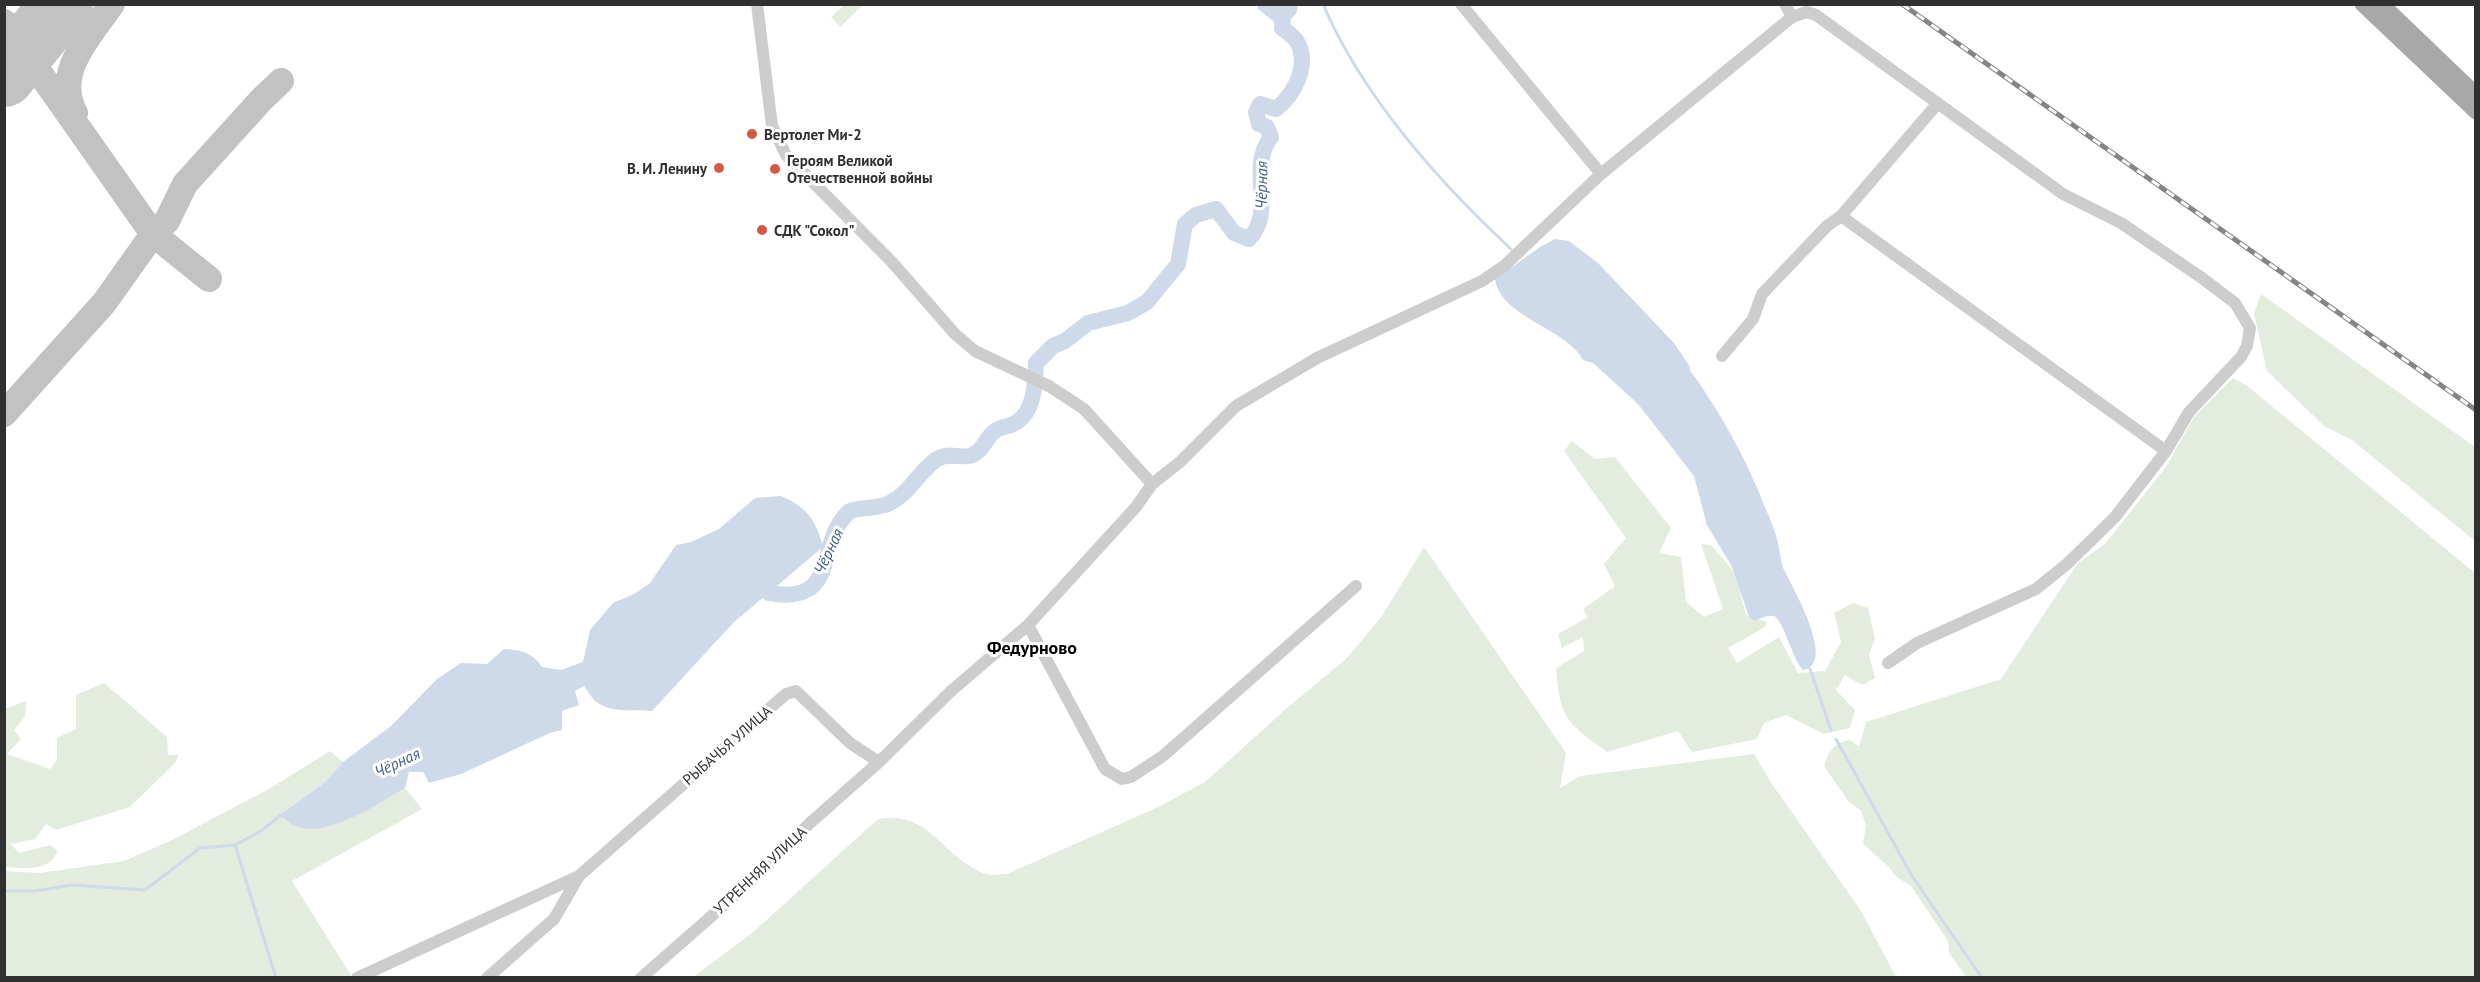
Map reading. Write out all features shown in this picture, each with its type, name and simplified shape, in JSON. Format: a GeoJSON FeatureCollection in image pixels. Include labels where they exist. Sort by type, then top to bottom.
{"type":"FeatureCollection","features":[{"type":"Feature","properties":{"kind":"main road"},"geometry":{"type":"LineString","coordinates":[[2362,4],[2475,112]]}},
{"type":"Feature","properties":{"kind":"main road"},"geometry":{"type":"LineString","coordinates":[[2382,4],[2475,94]]}},
{"type":"Feature","properties":{"kind":"street"},"geometry":{"type":"LineString","coordinates":[[757,4],[772,126],[779,146],[891,261],[955,334],[982,355],[1028,375],[1084,409],[1152,484]]}},
{"type":"Feature","properties":{"kind":"street"},"geometry":{"type":"LineString","coordinates":[[1461,4],[1601,174]]}},
{"type":"Feature","properties":{"kind":"street"},"geometry":{"type":"LineString","coordinates":[[1785,4],[1792,17],[1807,12],[1816,15],[2062,194],[2121,223],[2202,278],[2235,303],[2250,328],[2247,346],[2189,412],[2166,451],[2093,541],[2036,589],[1917,643],[1888,663]]}},
{"type":"Feature","properties":{"kind":"street","name":"УТРЕННЯЯ УЛИЦА"},"geometry":{"type":"LineString","coordinates":[[641,978],[755,878],[810,823],[879,762],[950,692],[1028,625],[1136,507],[1152,484],[1180,462],[1248,397],[1317,358],[1482,281],[1504,266],[1601,174],[1792,17]]}},
{"type":"Feature","properties":{"kind":"street"},"geometry":{"type":"LineString","coordinates":[[1722,356],[1753,319],[1762,294],[1827,226],[1841,216],[1938,103]]}},
{"type":"Feature","properties":{"kind":"street"},"geometry":{"type":"LineString","coordinates":[[1841,216],[2166,451]]}},
{"type":"Feature","properties":{"kind":"street"},"geometry":{"type":"LineString","coordinates":[[1028,625],[1105,769],[1122,779],[1131,777],[1163,756],[1356,585]]}},
{"type":"Feature","properties":{"kind":"street","name":"РЫБАЧЬЯ УЛИЦА"},"geometry":{"type":"LineString","coordinates":[[579,876],[786,694],[796,692],[849,743],[879,762]]}},
{"type":"Feature","properties":{"kind":"street"},"geometry":{"type":"LineString","coordinates":[[357,978],[579,876]]}},
{"type":"Feature","properties":{"kind":"street"},"geometry":{"type":"LineString","coordinates":[[487,978],[554,919],[579,876]]}},
{"type":"Feature","properties":{"kind":"shaded area"},"geometry":{"type":"Polygon","coordinates":[[[844,5],[862,6],[840,27],[831,17],[844,5]]]}},
{"type":"Feature","properties":{"kind":"shaded area"},"geometry":{"type":"Polygon","coordinates":[[[2261,294],[2475,447],[2475,541],[2352,440],[2324,426],[2267,371],[2254,314],[2261,294]]]}},
{"type":"Feature","properties":{"kind":"shaded area"},"geometry":{"type":"Polygon","coordinates":[[[2233,378],[2246,385],[2475,573],[2475,977],[1966,977],[1949,953],[1948,941],[1911,886],[1895,876],[1890,868],[1863,844],[1866,825],[1861,811],[1848,801],[1824,766],[1828,756],[1836,745],[1844,741],[1850,740],[1859,747],[1866,722],[2001,679],[2078,563],[2105,544],[2166,467],[2194,417],[2233,378]]]}},
{"type":"Feature","properties":{"kind":"shaded area"},"geometry":{"type":"Polygon","coordinates":[[[1572,441],[1595,459],[1615,457],[1671,528],[1659,553],[1681,557],[1686,602],[1704,617],[1723,609],[1701,544],[1711,545],[1735,573],[1746,615],[1767,622],[1765,627],[1728,648],[1737,663],[1779,637],[1798,673],[1825,671],[1841,642],[1834,613],[1853,603],[1868,608],[1875,638],[1869,655],[1875,678],[1862,685],[1845,675],[1836,690],[1855,710],[1850,728],[1824,734],[1786,715],[1764,723],[1757,739],[1692,752],[1678,731],[1607,752],[1574,726],[1563,709],[1556,668],[1584,651],[1583,637],[1562,648],[1558,634],[1588,617],[1583,609],[1615,586],[1604,564],[1626,538],[1564,451],[1572,441]]]}},
{"type":"Feature","properties":{"kind":"shaded area"},"geometry":{"type":"Polygon","coordinates":[[[1424,547],[1566,753],[1560,788],[1580,776],[1754,754],[1772,784],[1861,911],[1896,977],[693,977],[752,933],[878,819],[896,818],[910,821],[934,836],[969,865],[986,874],[1007,874],[1154,809],[1205,782],[1288,707],[1346,659],[1382,616],[1424,547]]]}},
{"type":"Feature","properties":{"kind":"shaded area"},"geometry":{"type":"Polygon","coordinates":[[[104,683],[167,737],[168,755],[179,755],[175,763],[130,807],[56,830],[46,824],[35,839],[11,844],[19,853],[50,845],[58,851],[48,863],[35,868],[5,867],[5,709],[26,701],[25,717],[14,730],[21,739],[7,754],[50,769],[57,760],[57,738],[76,729],[76,695],[104,683]]]}},
{"type":"Feature","properties":{"kind":"shaded area"},"geometry":{"type":"Polygon","coordinates":[[[330,751],[343,762],[325,782],[280,815],[388,798],[405,788],[422,809],[292,881],[352,977],[5,978],[5,871],[40,873],[124,861],[170,841],[269,789],[330,751]]]}},
{"type":"Feature","properties":{"kind":"water"},"geometry":{"type":"Polygon","coordinates":[[[1258,4],[1298,5],[1296,14],[1282,28],[1258,9],[1258,4]]]}},
{"type":"Feature","properties":{"kind":"water"},"geometry":{"type":"Polygon","coordinates":[[[1555,239],[1569,241],[1598,263],[1674,343],[1722,418],[1757,487],[1778,543],[1784,570],[1810,624],[1816,654],[1812,665],[1803,670],[1799,665],[1777,618],[1768,616],[1754,621],[1749,617],[1732,567],[1707,525],[1694,476],[1638,404],[1593,363],[1583,360],[1562,339],[1521,313],[1500,292],[1495,279],[1555,239]]]}},
{"type":"Feature","properties":{"kind":"water"},"geometry":{"type":"Polygon","coordinates":[[[781,496],[798,505],[809,516],[817,529],[823,547],[734,622],[652,711],[608,708],[595,701],[584,686],[575,691],[579,705],[562,711],[562,730],[550,733],[461,774],[429,783],[423,772],[409,772],[405,788],[352,818],[321,828],[308,829],[296,826],[280,815],[325,782],[343,762],[391,726],[437,679],[461,663],[487,664],[504,649],[526,653],[542,667],[561,670],[583,662],[590,630],[613,603],[634,594],[650,583],[676,545],[691,542],[719,529],[755,498],[781,496]]]}},
{"type":"Feature","properties":{"kind":"waterway","name":"Чёрная"},"geometry":{"type":"LineString","coordinates":[[769,593],[792,594],[807,590],[817,581],[832,538],[839,524],[850,511],[890,503],[903,494],[937,459],[945,456],[974,454],[995,431],[1014,424],[1023,417],[1033,395],[1036,363],[1053,346],[1065,341],[1088,323],[1128,313],[1147,302],[1178,264],[1185,224],[1196,215],[1216,209],[1234,233],[1249,239],[1261,215],[1261,163],[1264,150],[1271,137],[1267,127],[1259,124],[1256,112],[1260,104],[1276,109],[1283,103],[1295,87],[1301,68],[1302,58],[1296,40],[1282,28],[1284,4]]}},
{"type":"Feature","properties":{"kind":"waterway"},"geometry":{"type":"LineString","coordinates":[[1323,4],[1339,38],[1359,71],[1405,136],[1457,195],[1511,249]]}},
{"type":"Feature","properties":{"kind":"waterway"},"geometry":{"type":"LineString","coordinates":[[1810,669],[1831,730]]}},
{"type":"Feature","properties":{"kind":"waterway"},"geometry":{"type":"LineString","coordinates":[[1836,739],[1912,876],[1982,978]]}},
{"type":"Feature","properties":{"kind":"waterway","name":"Чёрная"},"geometry":{"type":"LineString","coordinates":[[4,891],[34,891],[72,885],[145,890],[200,848],[235,845],[261,831],[281,815]]}},
{"type":"Feature","properties":{"kind":"waterway"},"geometry":{"type":"LineString","coordinates":[[235,845],[276,978]]}},
{"type":"Feature","properties":{"kind":"taxiway"},"geometry":{"type":"LineString","coordinates":[[75,113],[69,98],[68,84],[71,69],[85,42],[112,4]]}},
{"type":"Feature","properties":{"kind":"taxiway"},"geometry":{"type":"LineString","coordinates":[[4,22],[153,234],[209,279]]}},
{"type":"Feature","properties":{"kind":"taxiway"},"geometry":{"type":"LineString","coordinates":[[4,414],[104,303],[153,234],[167,221],[185,184],[281,81]]}},
{"type":"Feature","properties":{"kind":"runway"},"geometry":{"type":"LineString","coordinates":[[4,76],[62,4]]}},
{"type":"Feature","properties":{"kind":"railway"},"geometry":{"type":"LineString","coordinates":[[1902,4],[2476,410]]}},
{"type":"Feature","properties":{"kind":"place","name":"Вертолет Ми-2"},"geometry":{"type":"Point","coordinates":[752,134]}},
{"type":"Feature","properties":{"kind":"place","name":"В. И. Ленину"},"geometry":{"type":"Point","coordinates":[719,168]}},
{"type":"Feature","properties":{"kind":"place","name":"Героям Великой Отечественной войны"},"geometry":{"type":"Point","coordinates":[775,169]}},
{"type":"Feature","properties":{"kind":"place","name":"СДК \"Сокол\""},"geometry":{"type":"Point","coordinates":[762,230]}},
{"type":"Feature","properties":{"kind":"district","name":"Федурново"},"geometry":{"type":"Point","coordinates":[1032,647]}}]}
